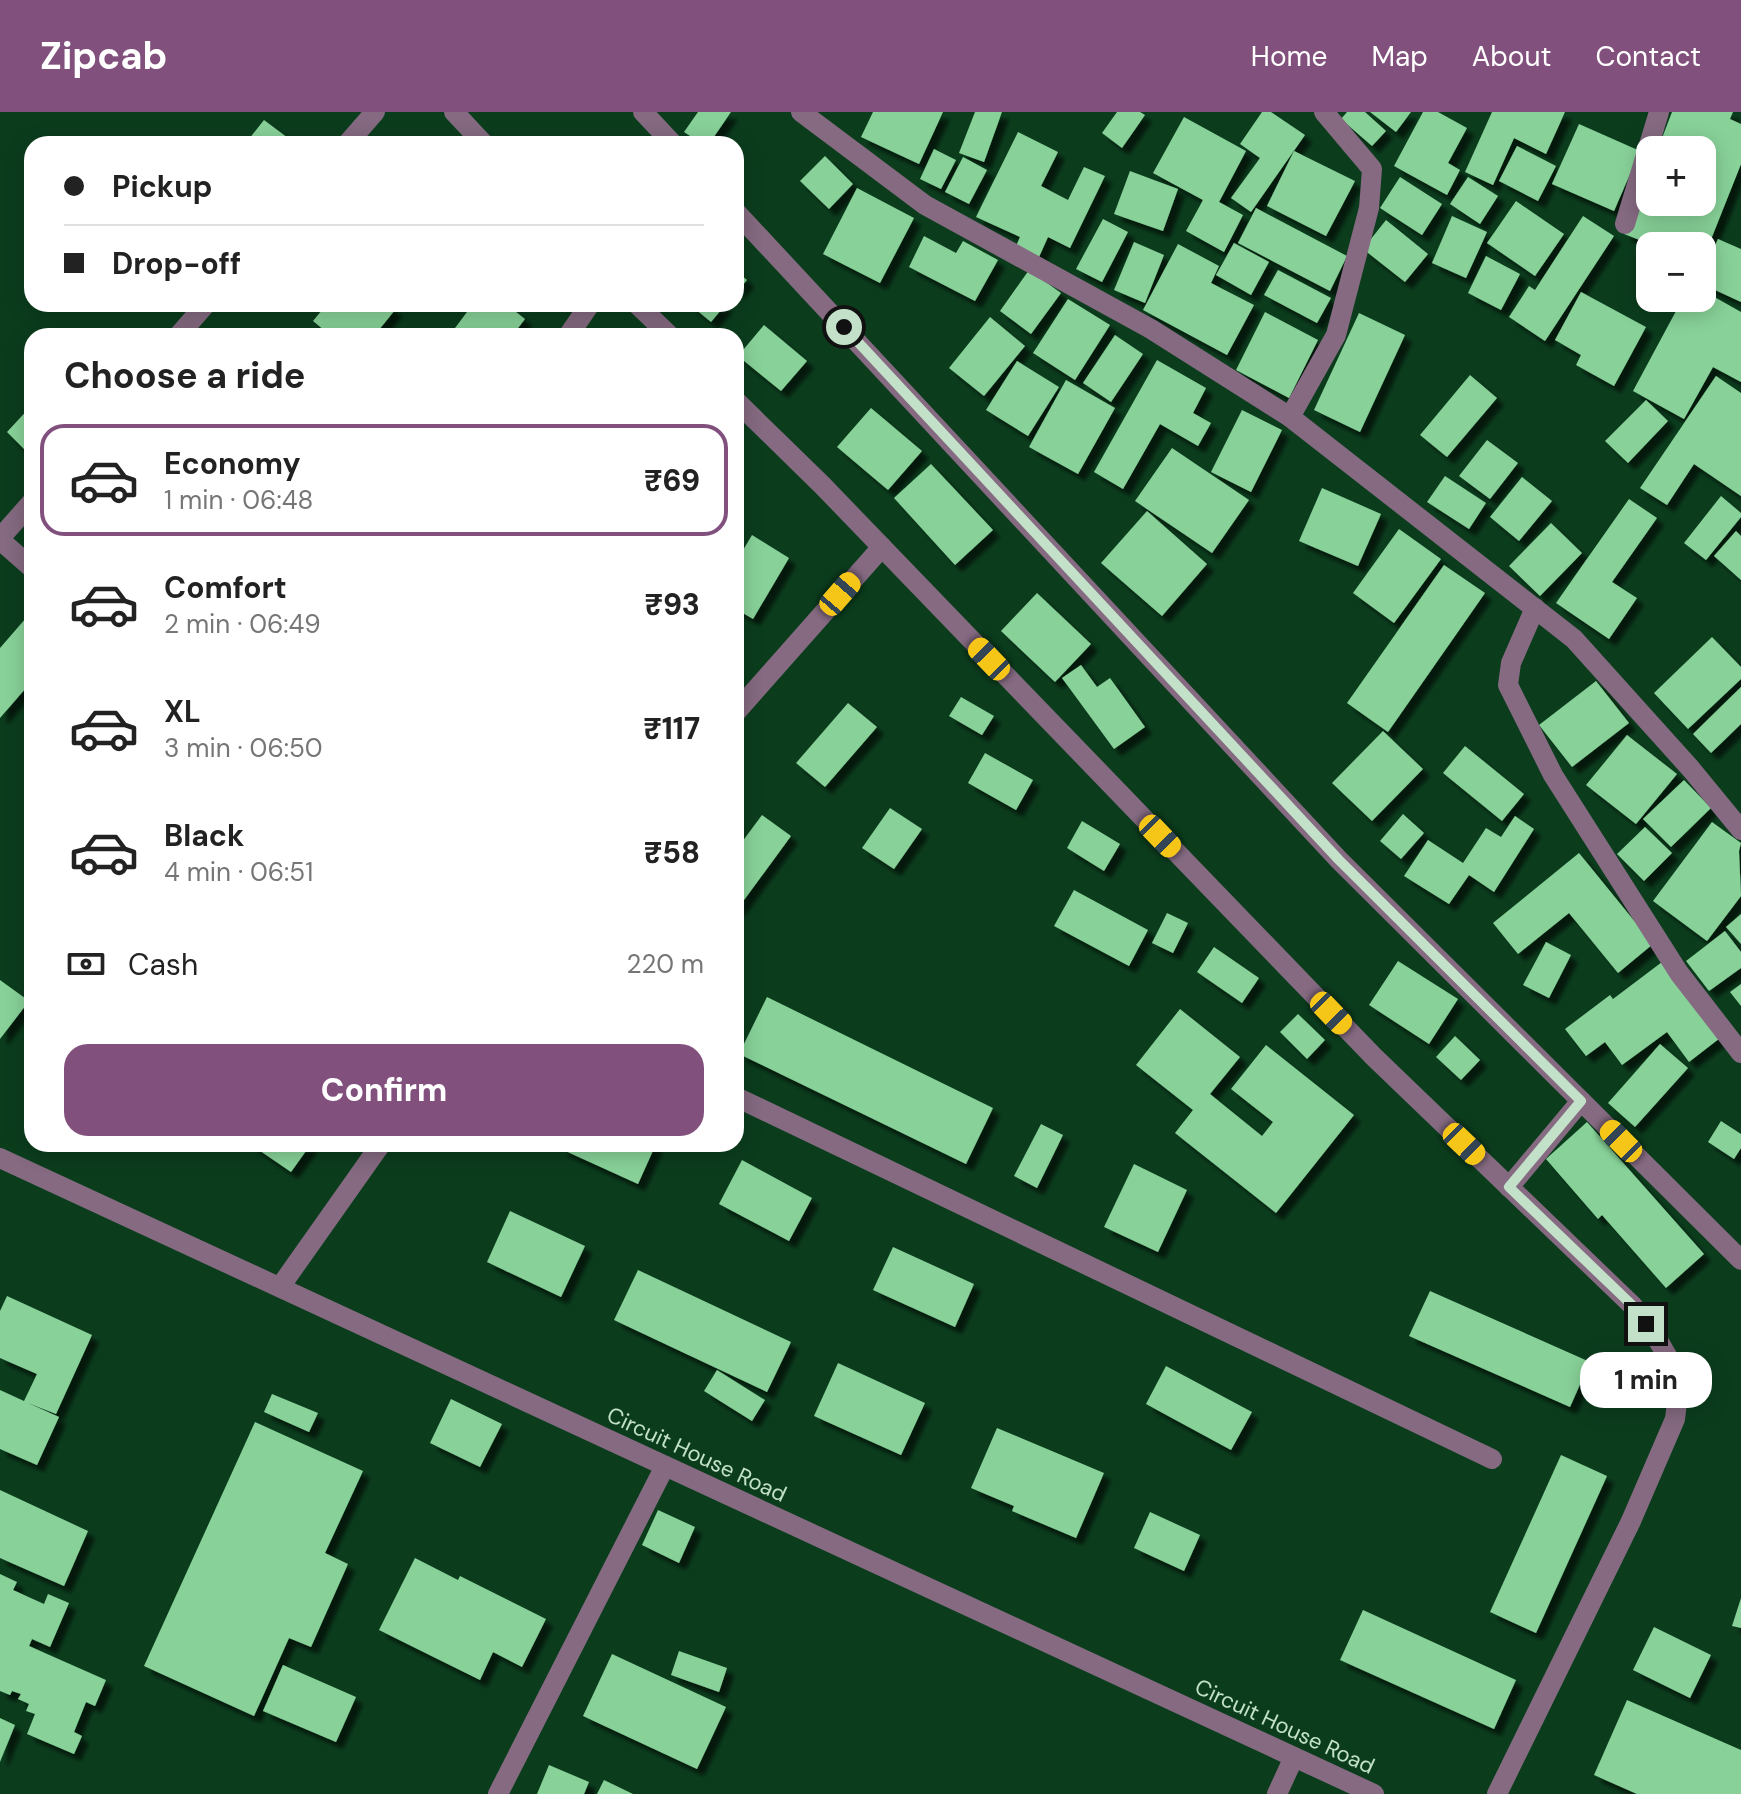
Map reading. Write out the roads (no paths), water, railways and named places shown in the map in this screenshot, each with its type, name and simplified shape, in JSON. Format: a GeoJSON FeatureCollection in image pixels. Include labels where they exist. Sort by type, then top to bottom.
{"type":"FeatureCollection","features":[{"type":"Feature","properties":{"kind":"street"},"geometry":{"type":"LineString","coordinates":[[354,136],[375,112]]}},
{"type":"Feature","properties":{"kind":"street"},"geometry":{"type":"LineString","coordinates":[[454,112],[476,136]]}},
{"type":"Feature","properties":{"kind":"street"},"geometry":{"type":"LineString","coordinates":[[643,112],[666,136]]}},
{"type":"Feature","properties":{"kind":"street"},"geometry":{"type":"LineString","coordinates":[[801,112],[925,205],[1009,248],[1151,329],[1290,417],[1574,639],[1691,769],[1741,830]]}},
{"type":"Feature","properties":{"kind":"street"},"geometry":{"type":"LineString","coordinates":[[1290,417],[1336,335],[1369,208],[1372,169],[1324,112]]}},
{"type":"Feature","properties":{"kind":"street"},"geometry":{"type":"LineString","coordinates":[[1625,224],[1659,112]]}},
{"type":"Feature","properties":{"kind":"street"},"geometry":{"type":"LineString","coordinates":[[744,221],[1339,860],[1741,1260]]}},
{"type":"Feature","properties":{"kind":"street"},"geometry":{"type":"LineString","coordinates":[[185,328],[199,312]]}},
{"type":"Feature","properties":{"kind":"street"},"geometry":{"type":"LineString","coordinates":[[645,312],[662,328]]}},
{"type":"Feature","properties":{"kind":"street"},"geometry":{"type":"LineString","coordinates":[[744,409],[882,547],[1374,1057],[1633,1306],[1680,1378],[1675,1419],[1631,1521],[1497,1794]]}},
{"type":"Feature","properties":{"kind":"street"},"geometry":{"type":"LineString","coordinates":[[24,511],[0,539],[24,561]]}},
{"type":"Feature","properties":{"kind":"street"},"geometry":{"type":"LineString","coordinates":[[744,703],[882,547]]}},
{"type":"Feature","properties":{"kind":"street"},"geometry":{"type":"LineString","coordinates":[[1535,608],[1511,663],[1508,685],[1553,775],[1679,973],[1741,1053]]}},
{"type":"Feature","properties":{"kind":"street"},"geometry":{"type":"LineString","coordinates":[[744,1101],[1492,1459]]}},
{"type":"Feature","properties":{"kind":"street"},"geometry":{"type":"LineString","coordinates":[[1509,1187],[1581,1101]]}},
{"type":"Feature","properties":{"kind":"street"},"geometry":{"type":"LineString","coordinates":[[280,1287],[375,1152]]}},
{"type":"Feature","properties":{"kind":"street","name":"Circuit House Road"},"geometry":{"type":"LineString","coordinates":[[0,1158],[1374,1794]]}},
{"type":"Feature","properties":{"kind":"street"},"geometry":{"type":"LineString","coordinates":[[498,1794],[665,1466]]}},
{"type":"Feature","properties":{"kind":"street"},"geometry":{"type":"LineString","coordinates":[[1277,1794],[1294,1757]]}}]}
